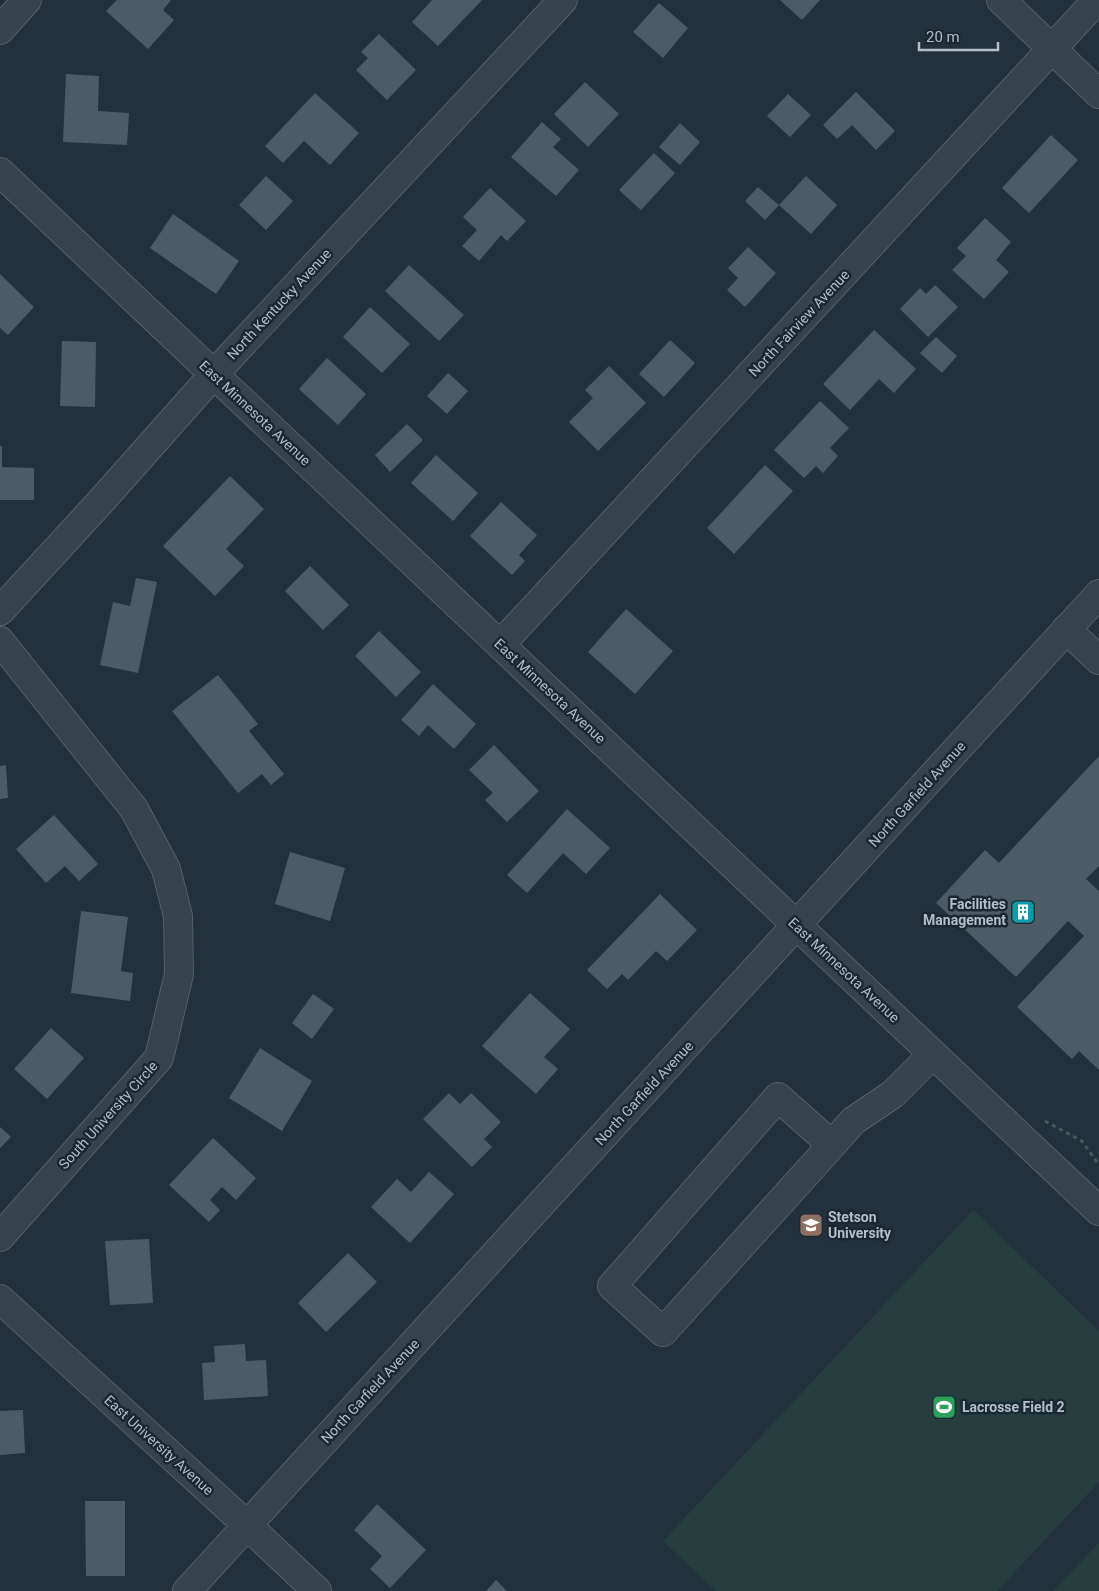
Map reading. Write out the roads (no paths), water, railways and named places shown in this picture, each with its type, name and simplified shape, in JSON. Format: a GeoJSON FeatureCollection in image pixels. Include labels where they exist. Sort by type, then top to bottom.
{"type":"FeatureCollection","features":[{"type":"Feature","properties":{"kind":"street"},"geometry":{"type":"LineString","coordinates":[[0,30],[27,0]]}},
{"type":"Feature","properties":{"kind":"street","name":"North Kentucky Avenue"},"geometry":{"type":"LineString","coordinates":[[0,611],[214,374],[563,0]]}},
{"type":"Feature","properties":{"kind":"street"},"geometry":{"type":"LineString","coordinates":[[1001,0],[1099,94]]}},
{"type":"Feature","properties":{"kind":"street","name":"North Fairview Avenue"},"geometry":{"type":"LineString","coordinates":[[500,645],[1097,0]]}},
{"type":"Feature","properties":{"kind":"street","name":"East Minnesota Avenue"},"geometry":{"type":"LineString","coordinates":[[0,172],[1099,1211]]}},
{"type":"Feature","properties":{"kind":"street","name":"North Garfield Avenue"},"geometry":{"type":"LineString","coordinates":[[187,1591],[1099,594]]}},
{"type":"Feature","properties":{"kind":"street"},"geometry":{"type":"LineString","coordinates":[[1066,629],[1099,660]]}},
{"type":"Feature","properties":{"kind":"street","name":"South University Circle"},"geometry":{"type":"LineString","coordinates":[[0,641],[134,809],[166,870],[178,916],[179,974],[159,1058],[0,1237]]}},
{"type":"Feature","properties":{"kind":"street"},"geometry":{"type":"LineString","coordinates":[[832,1144],[778,1097],[612,1286],[663,1332],[853,1121],[893,1094],[933,1054]]}},
{"type":"Feature","properties":{"kind":"street","name":"East University Avenue"},"geometry":{"type":"LineString","coordinates":[[0,1299],[317,1591]]}},
{"type":"Feature","properties":{"kind":"place","name":"Facilities Management"},"geometry":{"type":"Point","coordinates":[1023,912]}},
{"type":"Feature","properties":{"kind":"place","name":"Stetson University"},"geometry":{"type":"Point","coordinates":[811,1225]}},
{"type":"Feature","properties":{"kind":"place","name":"Lacrosse Field 2"},"geometry":{"type":"Point","coordinates":[944,1407]}}]}
